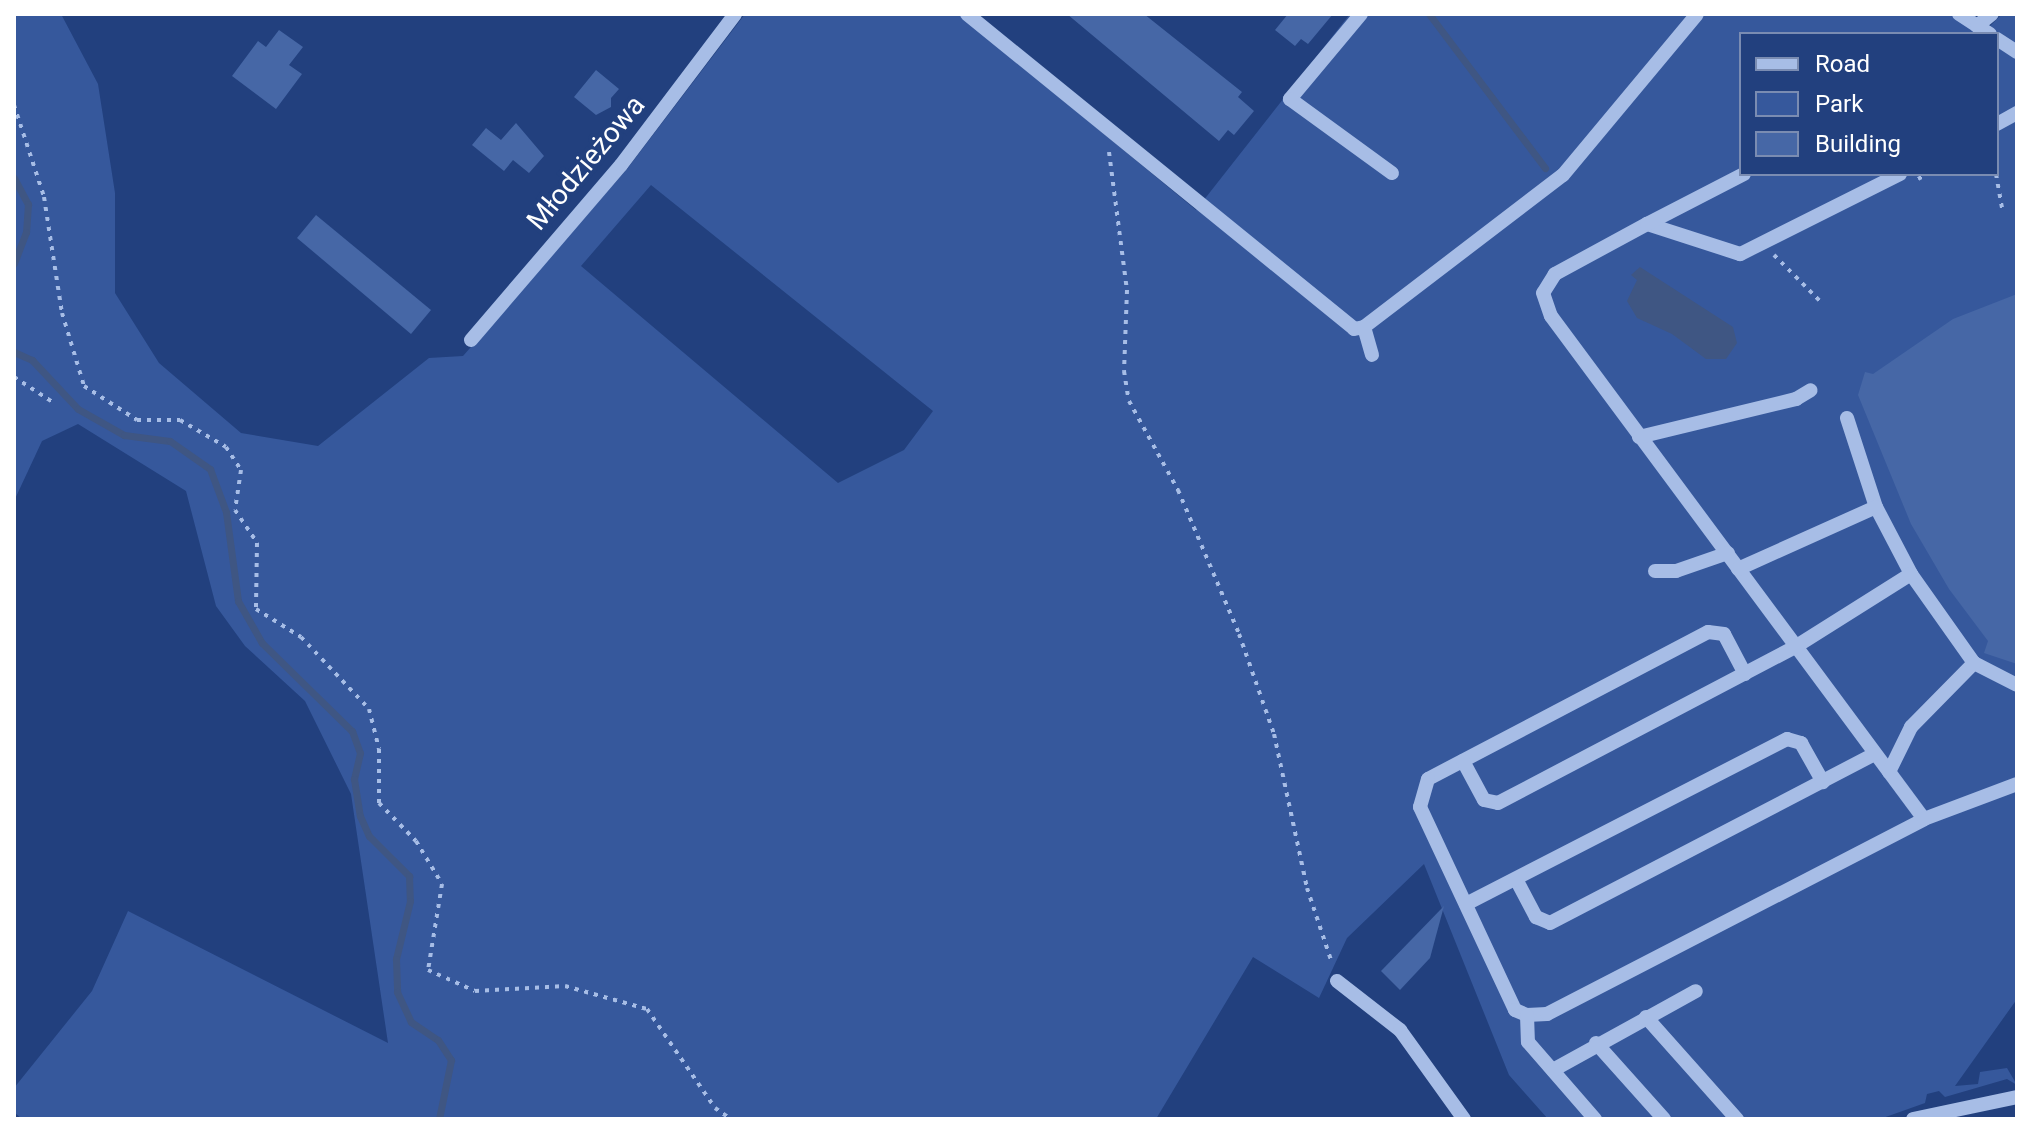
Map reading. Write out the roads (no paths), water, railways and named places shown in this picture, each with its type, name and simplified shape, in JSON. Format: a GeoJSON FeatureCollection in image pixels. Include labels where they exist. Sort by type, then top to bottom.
{"type":"FeatureCollection","features":[{"type":"Feature","properties":{"kind":"street","name":"Młodzieżowa"},"geometry":{"type":"LineString","coordinates":[[471,340],[621,165],[735,14]]}},
{"type":"Feature","properties":{"kind":"street"},"geometry":{"type":"LineString","coordinates":[[967,14],[1345,326],[1364,327],[1563,175],[1697,14]]}},
{"type":"Feature","properties":{"kind":"street"},"geometry":{"type":"LineString","coordinates":[[1361,14],[1290,99],[1392,173]]}},
{"type":"Feature","properties":{"kind":"street"},"geometry":{"type":"LineString","coordinates":[[1959,14],[1983,30],[1992,14]]}},
{"type":"Feature","properties":{"kind":"street"},"geometry":{"type":"LineString","coordinates":[[1999,40],[2017,52]]}},
{"type":"Feature","properties":{"kind":"street"},"geometry":{"type":"LineString","coordinates":[[1740,176],[1555,274],[1543,293],[1551,316],[1924,819]]}},
{"type":"Feature","properties":{"kind":"street"},"geometry":{"type":"LineString","coordinates":[[1647,224],[1740,254],[1907,178]]}},
{"type":"Feature","properties":{"kind":"street"},"geometry":{"type":"LineString","coordinates":[[1364,327],[1372,355]]}},
{"type":"Feature","properties":{"kind":"street"},"geometry":{"type":"LineString","coordinates":[[1639,437],[1796,399],[1811,390]]}},
{"type":"Feature","properties":{"kind":"street"},"geometry":{"type":"LineString","coordinates":[[1847,418],[1876,507],[1911,574],[1974,663],[2017,685]]}},
{"type":"Feature","properties":{"kind":"street"},"geometry":{"type":"LineString","coordinates":[[1738,569],[1876,507]]}},
{"type":"Feature","properties":{"kind":"street"},"geometry":{"type":"LineString","coordinates":[[1655,571],[1676,571],[1728,553]]}},
{"type":"Feature","properties":{"kind":"street"},"geometry":{"type":"LineString","coordinates":[[1463,761],[1484,800],[1498,803],[1795,647],[1911,574]]}},
{"type":"Feature","properties":{"kind":"street"},"geometry":{"type":"LineString","coordinates":[[1745,674],[1724,634],[1708,632],[1428,779],[1420,807],[1505,997],[1527,1015],[1547,1014],[1924,819],[2017,784]]}},
{"type":"Feature","properties":{"kind":"street"},"geometry":{"type":"LineString","coordinates":[[1889,772],[1911,727],[1974,663]]}},
{"type":"Feature","properties":{"kind":"street"},"geometry":{"type":"LineString","coordinates":[[1466,904],[1517,881],[1787,739],[1801,743],[1823,782]]}},
{"type":"Feature","properties":{"kind":"street"},"geometry":{"type":"LineString","coordinates":[[1517,881],[1536,917],[1550,923],[1875,754]]}},
{"type":"Feature","properties":{"kind":"street"},"geometry":{"type":"LineString","coordinates":[[1337,981],[1400,1030],[1464,1119]]}},
{"type":"Feature","properties":{"kind":"street"},"geometry":{"type":"LineString","coordinates":[[1553,1070],[1596,1043],[1696,991]]}},
{"type":"Feature","properties":{"kind":"street"},"geometry":{"type":"LineString","coordinates":[[1527,1015],[1528,1042],[1595,1119]]}},
{"type":"Feature","properties":{"kind":"street"},"geometry":{"type":"LineString","coordinates":[[1646,1017],[1737,1119]]}},
{"type":"Feature","properties":{"kind":"street"},"geometry":{"type":"LineString","coordinates":[[1596,1043],[1664,1119]]}},
{"type":"Feature","properties":{"kind":"street"},"geometry":{"type":"LineString","coordinates":[[1913,1119],[2017,1097]]}},
{"type":"Feature","properties":{"kind":"waterway"},"geometry":{"type":"LineString","coordinates":[[1429,14],[1545,168]]}},
{"type":"Feature","properties":{"kind":"waterway"},"geometry":{"type":"LineString","coordinates":[[14,178],[28,204],[26,232],[14,264]]}},
{"type":"Feature","properties":{"kind":"waterway"},"geometry":{"type":"LineString","coordinates":[[14,352],[32,360],[78,409],[124,435],[170,441],[210,469],[226,512],[238,601],[262,643],[352,731],[360,753],[354,779],[360,816],[369,836],[409,876],[410,901],[396,959],[397,992],[411,1022],[438,1040],[451,1060],[439,1119]]}}]}
